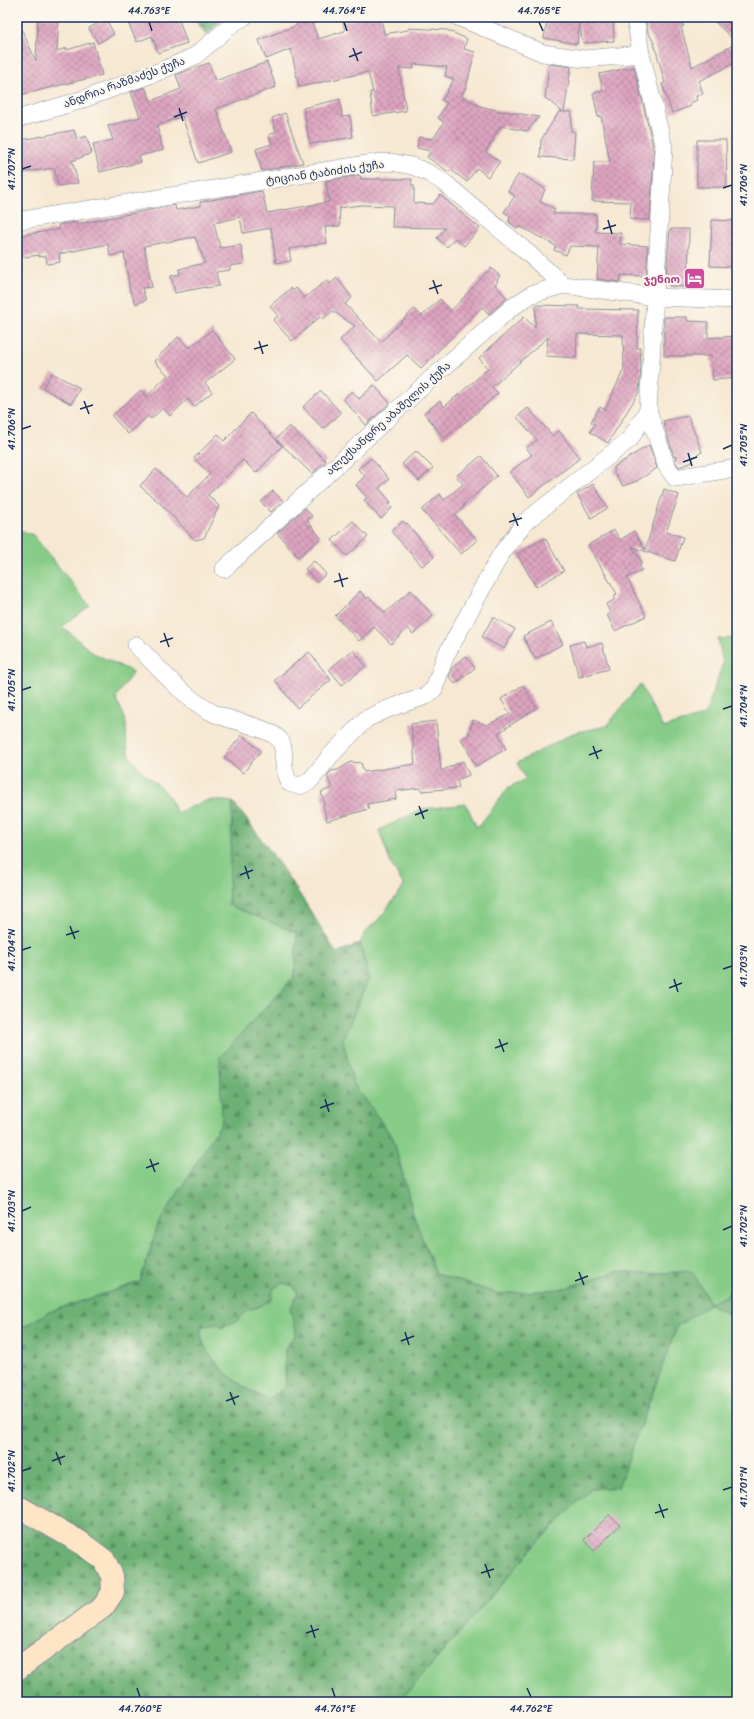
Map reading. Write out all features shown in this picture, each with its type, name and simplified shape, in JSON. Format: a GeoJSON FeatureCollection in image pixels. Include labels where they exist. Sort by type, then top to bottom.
{"type":"FeatureCollection","features":[{"type":"Feature","properties":{"kind":"street","name":"ანდრია რაზმაძეს ქუჩა"},"geometry":{"type":"LineString","coordinates":[[17,119],[75,102],[158,72],[195,56],[234,22],[244,17]]}},
{"type":"Feature","properties":{"kind":"street"},"geometry":{"type":"LineString","coordinates":[[458,17],[550,55],[584,59],[641,54]]}},
{"type":"Feature","properties":{"kind":"street"},"geometry":{"type":"LineString","coordinates":[[635,17],[641,54],[664,148],[648,410],[666,465],[675,478],[737,468]]}},
{"type":"Feature","properties":{"kind":"street","name":"ტიციან ტაბიძის ქუჩა"},"geometry":{"type":"LineString","coordinates":[[17,221],[357,166],[391,162],[412,166],[429,173],[446,184],[528,252],[563,285]]}},
{"type":"Feature","properties":{"kind":"street"},"geometry":{"type":"LineString","coordinates":[[563,285],[656,297],[737,300]]}},
{"type":"Feature","properties":{"kind":"street","name":"ალექსანდრე აბაშელის ქუჩა"},"geometry":{"type":"LineString","coordinates":[[224,570],[423,386],[511,308],[532,294],[563,285]]}},
{"type":"Feature","properties":{"kind":"street"},"geometry":{"type":"LineString","coordinates":[[136,645],[177,686],[203,707],[278,738],[282,742],[284,771],[289,783],[299,786],[310,782],[332,754],[366,719],[390,708],[426,696],[434,688],[445,657],[501,554],[525,522],[630,439],[648,410]]}},
{"type":"Feature","properties":{"kind":"street"},"geometry":{"type":"LineString","coordinates":[[17,1506],[80,1542],[104,1560],[112,1576],[113,1592],[103,1607],[17,1669]]}},
{"type":"Feature","properties":{"kind":"green space"},"geometry":{"type":"Polygon","coordinates":[[[192,17],[224,17],[207,35],[192,17]]]}},
{"type":"Feature","properties":{"kind":"green space"},"geometry":{"type":"Polygon","coordinates":[[[17,529],[33,535],[90,606],[62,626],[93,653],[133,672],[116,697],[125,719],[128,751],[135,763],[168,796],[176,813],[206,801],[213,800],[233,802],[228,905],[297,933],[295,976],[220,1057],[222,1122],[158,1225],[140,1282],[49,1312],[17,1331],[17,529]]]}},
{"type":"Feature","properties":{"kind":"green space"},"geometry":{"type":"Polygon","coordinates":[[[737,638],[737,1274],[728,1295],[710,1304],[737,1318],[737,1702],[399,1702],[533,1548],[571,1508],[592,1489],[618,1487],[677,1326],[710,1303],[692,1271],[645,1274],[619,1271],[562,1289],[499,1294],[436,1274],[414,1217],[393,1138],[353,1083],[342,1039],[369,978],[360,943],[365,932],[379,919],[404,886],[391,864],[379,830],[423,809],[466,804],[476,826],[479,826],[509,787],[526,779],[517,763],[573,733],[607,726],[640,684],[663,728],[705,715],[723,663],[718,639],[737,638]]]}},
{"type":"Feature","properties":{"kind":"green space"},"geometry":{"type":"Polygon","coordinates":[[[233,802],[261,838],[287,876],[336,953],[360,943],[369,978],[343,1039],[353,1083],[393,1138],[414,1217],[436,1274],[499,1294],[562,1289],[619,1271],[645,1274],[692,1271],[710,1303],[728,1295],[737,1274],[737,1318],[710,1304],[677,1326],[618,1487],[592,1489],[571,1508],[533,1548],[399,1702],[17,1702],[17,1331],[49,1312],[140,1282],[158,1225],[222,1122],[220,1057],[295,976],[297,933],[228,905],[233,802]],[[282,1283],[273,1289],[272,1299],[261,1306],[248,1310],[239,1319],[223,1328],[216,1324],[201,1327],[201,1337],[208,1352],[222,1369],[230,1377],[249,1390],[268,1400],[286,1386],[285,1349],[295,1336],[296,1330],[290,1309],[298,1294],[294,1287],[282,1283]]]}},
{"type":"Feature","properties":{"kind":"green space"},"geometry":{"type":"Polygon","coordinates":[[[282,1283],[292,1286],[298,1294],[292,1305],[292,1313],[296,1324],[296,1333],[285,1351],[286,1386],[268,1400],[249,1390],[230,1377],[222,1369],[208,1352],[203,1342],[201,1337],[201,1327],[239,1319],[248,1310],[261,1306],[273,1289],[282,1283]]]}},
{"type":"Feature","properties":{"kind":"building"},"geometry":{"type":"Polygon","coordinates":[[[38,17],[59,17],[57,51],[67,48],[67,50],[93,42],[102,75],[20,95],[17,83],[17,19],[36,61],[38,17]]]}},
{"type":"Feature","properties":{"kind":"building"},"geometry":{"type":"Polygon","coordinates":[[[158,17],[178,17],[187,43],[158,53],[152,36],[137,42],[129,25],[144,19],[146,21],[158,17]]]}},
{"type":"Feature","properties":{"kind":"building"},"geometry":{"type":"Polygon","coordinates":[[[363,17],[381,17],[384,34],[408,30],[409,28],[447,30],[467,39],[464,49],[475,52],[466,87],[461,96],[480,106],[504,112],[539,117],[527,131],[500,126],[486,152],[500,162],[488,177],[477,168],[467,182],[451,170],[449,172],[427,157],[431,151],[417,148],[419,137],[433,139],[444,122],[438,118],[447,103],[442,100],[454,79],[445,76],[447,67],[414,64],[413,69],[399,68],[406,111],[373,116],[370,92],[373,92],[368,72],[299,87],[291,49],[266,59],[259,40],[297,25],[296,24],[310,18],[318,39],[345,31],[343,22],[363,17]]]}},
{"type":"Feature","properties":{"kind":"building"},"geometry":{"type":"Polygon","coordinates":[[[548,17],[605,17],[606,19],[613,19],[614,41],[583,43],[579,24],[577,44],[544,38],[548,17]]]}},
{"type":"Feature","properties":{"kind":"building"},"geometry":{"type":"Polygon","coordinates":[[[651,17],[679,17],[684,26],[681,27],[692,67],[737,43],[737,62],[699,81],[703,94],[696,96],[697,100],[690,103],[691,106],[672,113],[662,84],[665,83],[654,43],[648,32],[646,20],[651,17]]]}},
{"type":"Feature","properties":{"kind":"building"},"geometry":{"type":"Polygon","coordinates":[[[710,17],[737,17],[737,43],[710,17]]]}},
{"type":"Feature","properties":{"kind":"building"},"geometry":{"type":"Polygon","coordinates":[[[106,19],[114,34],[98,43],[89,28],[106,19]]]}},
{"type":"Feature","properties":{"kind":"building"},"geometry":{"type":"Polygon","coordinates":[[[267,62],[276,87],[216,109],[231,152],[198,163],[182,116],[157,126],[163,150],[139,156],[141,162],[100,172],[93,144],[113,140],[108,126],[140,117],[131,92],[145,87],[151,101],[181,89],[176,75],[209,63],[215,81],[267,62]]]}},
{"type":"Feature","properties":{"kind":"building"},"geometry":{"type":"Polygon","coordinates":[[[549,64],[571,67],[564,112],[572,112],[571,131],[575,132],[573,159],[540,157],[541,140],[559,112],[563,112],[545,98],[549,64]]]}},
{"type":"Feature","properties":{"kind":"building"},"geometry":{"type":"Polygon","coordinates":[[[634,67],[654,155],[650,220],[630,219],[631,202],[592,201],[594,162],[610,162],[601,116],[598,117],[593,93],[603,91],[599,74],[634,67]]]}},
{"type":"Feature","properties":{"kind":"building"},"geometry":{"type":"Polygon","coordinates":[[[340,99],[342,117],[350,116],[353,137],[310,144],[303,108],[340,99]]]}},
{"type":"Feature","properties":{"kind":"building"},"geometry":{"type":"Polygon","coordinates":[[[285,113],[303,163],[262,171],[256,149],[272,144],[269,135],[276,132],[272,118],[285,113]]]}},
{"type":"Feature","properties":{"kind":"building"},"geometry":{"type":"Polygon","coordinates":[[[74,130],[77,139],[86,136],[92,153],[72,161],[78,183],[58,186],[54,168],[17,173],[17,141],[74,130]]]}},
{"type":"Feature","properties":{"kind":"building"},"geometry":{"type":"Polygon","coordinates":[[[697,140],[726,140],[727,187],[697,187],[697,140]]]}},
{"type":"Feature","properties":{"kind":"building"},"geometry":{"type":"Polygon","coordinates":[[[360,175],[361,179],[412,179],[411,185],[414,185],[414,203],[433,204],[440,195],[480,228],[464,246],[455,238],[447,247],[437,238],[445,228],[392,227],[393,206],[360,205],[339,208],[340,226],[325,227],[327,243],[289,249],[291,261],[276,263],[271,228],[243,233],[240,217],[214,223],[220,248],[241,245],[244,264],[230,266],[230,270],[216,272],[219,286],[175,293],[171,276],[180,274],[179,269],[205,263],[195,237],[144,246],[152,287],[142,288],[146,300],[136,304],[130,291],[124,253],[110,256],[108,244],[59,254],[60,262],[47,264],[46,256],[39,257],[39,255],[17,258],[17,236],[60,229],[58,225],[77,222],[77,224],[175,205],[176,210],[201,206],[200,202],[262,191],[267,213],[329,202],[326,181],[360,175]]]}},
{"type":"Feature","properties":{"kind":"building"},"geometry":{"type":"Polygon","coordinates":[[[518,175],[523,175],[545,189],[540,202],[555,209],[553,214],[596,214],[596,232],[621,233],[620,244],[648,246],[646,276],[621,275],[620,282],[597,279],[599,247],[570,246],[566,255],[554,250],[556,246],[521,227],[517,228],[509,222],[510,216],[504,212],[515,196],[508,191],[518,175]]]}},
{"type":"Feature","properties":{"kind":"building"},"geometry":{"type":"Polygon","coordinates":[[[712,220],[737,221],[737,267],[710,266],[712,220]]]}},
{"type":"Feature","properties":{"kind":"building"},"geometry":{"type":"Polygon","coordinates":[[[670,229],[689,229],[688,287],[669,286],[669,278],[666,277],[670,229]]]}},
{"type":"Feature","properties":{"kind":"building"},"geometry":{"type":"Polygon","coordinates":[[[491,268],[500,276],[495,285],[507,298],[505,300],[489,314],[482,307],[421,368],[407,355],[378,381],[340,340],[355,326],[333,311],[323,319],[321,316],[292,341],[273,320],[278,316],[270,306],[291,288],[293,291],[296,288],[304,298],[327,280],[330,284],[337,278],[352,298],[345,304],[381,342],[414,309],[422,316],[440,299],[451,311],[491,268]]]}},
{"type":"Feature","properties":{"kind":"building"},"geometry":{"type":"Polygon","coordinates":[[[536,305],[579,306],[579,309],[638,310],[637,348],[640,348],[641,368],[639,392],[608,443],[590,432],[595,424],[591,422],[600,407],[605,410],[624,369],[623,335],[577,334],[576,358],[546,356],[548,337],[492,387],[498,393],[473,416],[444,438],[424,413],[440,401],[444,407],[488,369],[479,358],[524,317],[535,328],[536,305]]]}},
{"type":"Feature","properties":{"kind":"building"},"geometry":{"type":"Polygon","coordinates":[[[664,317],[687,317],[687,321],[708,322],[708,338],[737,336],[737,378],[713,380],[711,356],[664,356],[664,317]]]}},
{"type":"Feature","properties":{"kind":"building"},"geometry":{"type":"Polygon","coordinates":[[[212,330],[235,359],[205,383],[212,392],[194,407],[188,399],[170,416],[163,408],[151,419],[148,416],[128,434],[112,416],[141,390],[147,396],[168,375],[154,361],[178,337],[189,348],[212,330]]]}},
{"type":"Feature","properties":{"kind":"building"},"geometry":{"type":"Polygon","coordinates":[[[52,373],[80,388],[71,404],[43,388],[52,373]]]}},
{"type":"Feature","properties":{"kind":"building"},"geometry":{"type":"Polygon","coordinates":[[[374,385],[390,403],[366,425],[343,399],[352,391],[359,399],[374,385]]]}},
{"type":"Feature","properties":{"kind":"building"},"geometry":{"type":"Polygon","coordinates":[[[321,391],[341,413],[323,429],[303,407],[321,391]]]}},
{"type":"Feature","properties":{"kind":"building"},"geometry":{"type":"Polygon","coordinates":[[[528,408],[553,436],[559,431],[580,458],[529,497],[510,472],[532,455],[526,448],[537,440],[517,417],[528,408]]]}},
{"type":"Feature","properties":{"kind":"building"},"geometry":{"type":"Polygon","coordinates":[[[251,413],[282,446],[256,473],[243,460],[208,495],[219,506],[204,538],[195,540],[162,505],[140,486],[156,469],[187,497],[210,474],[194,458],[218,434],[224,441],[251,413]]]}},
{"type":"Feature","properties":{"kind":"building"},"geometry":{"type":"Polygon","coordinates":[[[688,416],[702,452],[692,458],[693,462],[679,467],[675,461],[676,456],[674,457],[663,421],[688,416]]]}},
{"type":"Feature","properties":{"kind":"building"},"geometry":{"type":"Polygon","coordinates":[[[289,426],[326,461],[312,474],[276,439],[289,426]]]}},
{"type":"Feature","properties":{"kind":"building"},"geometry":{"type":"Polygon","coordinates":[[[649,445],[657,468],[637,481],[623,486],[614,472],[614,467],[649,445]]]}},
{"type":"Feature","properties":{"kind":"building"},"geometry":{"type":"Polygon","coordinates":[[[416,451],[433,468],[419,481],[402,464],[416,451]]]}},
{"type":"Feature","properties":{"kind":"building"},"geometry":{"type":"Polygon","coordinates":[[[481,456],[497,476],[463,505],[464,507],[455,515],[477,540],[461,554],[422,510],[440,494],[444,500],[463,484],[456,476],[481,456]]]}},
{"type":"Feature","properties":{"kind":"building"},"geometry":{"type":"Polygon","coordinates":[[[371,458],[389,479],[379,488],[391,502],[389,504],[392,508],[381,519],[364,500],[367,498],[356,485],[365,476],[358,469],[371,458]]]}},
{"type":"Feature","properties":{"kind":"building"},"geometry":{"type":"Polygon","coordinates":[[[593,484],[608,508],[591,518],[577,494],[593,484]]]}},
{"type":"Feature","properties":{"kind":"building"},"geometry":{"type":"Polygon","coordinates":[[[664,489],[679,495],[666,532],[683,537],[675,561],[632,547],[642,563],[639,564],[642,570],[627,578],[646,616],[615,631],[607,615],[610,613],[606,604],[614,600],[614,597],[617,594],[588,545],[614,530],[620,540],[634,531],[645,550],[664,489]]]}},
{"type":"Feature","properties":{"kind":"building"},"geometry":{"type":"Polygon","coordinates":[[[273,491],[283,501],[271,512],[261,502],[273,491]]]}},
{"type":"Feature","properties":{"kind":"building"},"geometry":{"type":"Polygon","coordinates":[[[305,508],[312,516],[307,520],[321,538],[298,557],[277,533],[305,508]]]}},
{"type":"Feature","properties":{"kind":"building"},"geometry":{"type":"Polygon","coordinates":[[[353,521],[368,537],[347,556],[332,540],[353,521]]]}},
{"type":"Feature","properties":{"kind":"building"},"geometry":{"type":"Polygon","coordinates":[[[403,521],[406,524],[407,523],[434,557],[422,566],[391,531],[403,521]]]}},
{"type":"Feature","properties":{"kind":"building"},"geometry":{"type":"Polygon","coordinates":[[[545,538],[564,571],[536,587],[517,554],[545,538]]]}},
{"type":"Feature","properties":{"kind":"building"},"geometry":{"type":"Polygon","coordinates":[[[314,561],[326,574],[317,582],[305,569],[314,561]]]}},
{"type":"Feature","properties":{"kind":"building"},"geometry":{"type":"Polygon","coordinates":[[[411,590],[433,616],[413,634],[408,628],[391,644],[374,627],[359,641],[335,616],[360,591],[367,599],[369,597],[385,613],[411,590]]]}},
{"type":"Feature","properties":{"kind":"building"},"geometry":{"type":"Polygon","coordinates":[[[493,617],[515,629],[504,649],[482,637],[493,617]]]}},
{"type":"Feature","properties":{"kind":"building"},"geometry":{"type":"Polygon","coordinates":[[[551,622],[563,644],[535,659],[523,636],[551,622]]]}},
{"type":"Feature","properties":{"kind":"building"},"geometry":{"type":"Polygon","coordinates":[[[584,641],[586,647],[602,643],[609,669],[579,677],[570,645],[584,641]]]}},
{"type":"Feature","properties":{"kind":"building"},"geometry":{"type":"Polygon","coordinates":[[[353,650],[366,666],[342,685],[329,669],[353,650]]]}},
{"type":"Feature","properties":{"kind":"building"},"geometry":{"type":"Polygon","coordinates":[[[309,652],[331,680],[297,708],[275,680],[309,652]]]}},
{"type":"Feature","properties":{"kind":"building"},"geometry":{"type":"Polygon","coordinates":[[[466,656],[475,668],[455,684],[449,676],[452,668],[466,656]]]}},
{"type":"Feature","properties":{"kind":"building"},"geometry":{"type":"Polygon","coordinates":[[[523,685],[537,708],[498,733],[506,749],[476,766],[461,739],[468,735],[473,720],[487,725],[510,714],[501,699],[523,685]]]}},
{"type":"Feature","properties":{"kind":"building"},"geometry":{"type":"Polygon","coordinates":[[[436,721],[441,771],[463,761],[469,775],[457,780],[459,788],[421,791],[421,788],[395,791],[396,799],[367,804],[369,809],[327,821],[323,805],[325,804],[321,792],[332,788],[327,776],[331,771],[338,770],[351,762],[361,763],[364,772],[415,764],[411,724],[436,721]]]}},
{"type":"Feature","properties":{"kind":"building"},"geometry":{"type":"Polygon","coordinates":[[[242,735],[261,751],[243,773],[224,757],[242,735]]]}},
{"type":"Feature","properties":{"kind":"building"},"geometry":{"type":"Polygon","coordinates":[[[609,1515],[620,1525],[594,1551],[584,1540],[609,1515]]]}},
{"type":"Feature","properties":{"kind":"place","name":"ჯენიო"},"geometry":{"type":"Point","coordinates":[695,279]}}]}
